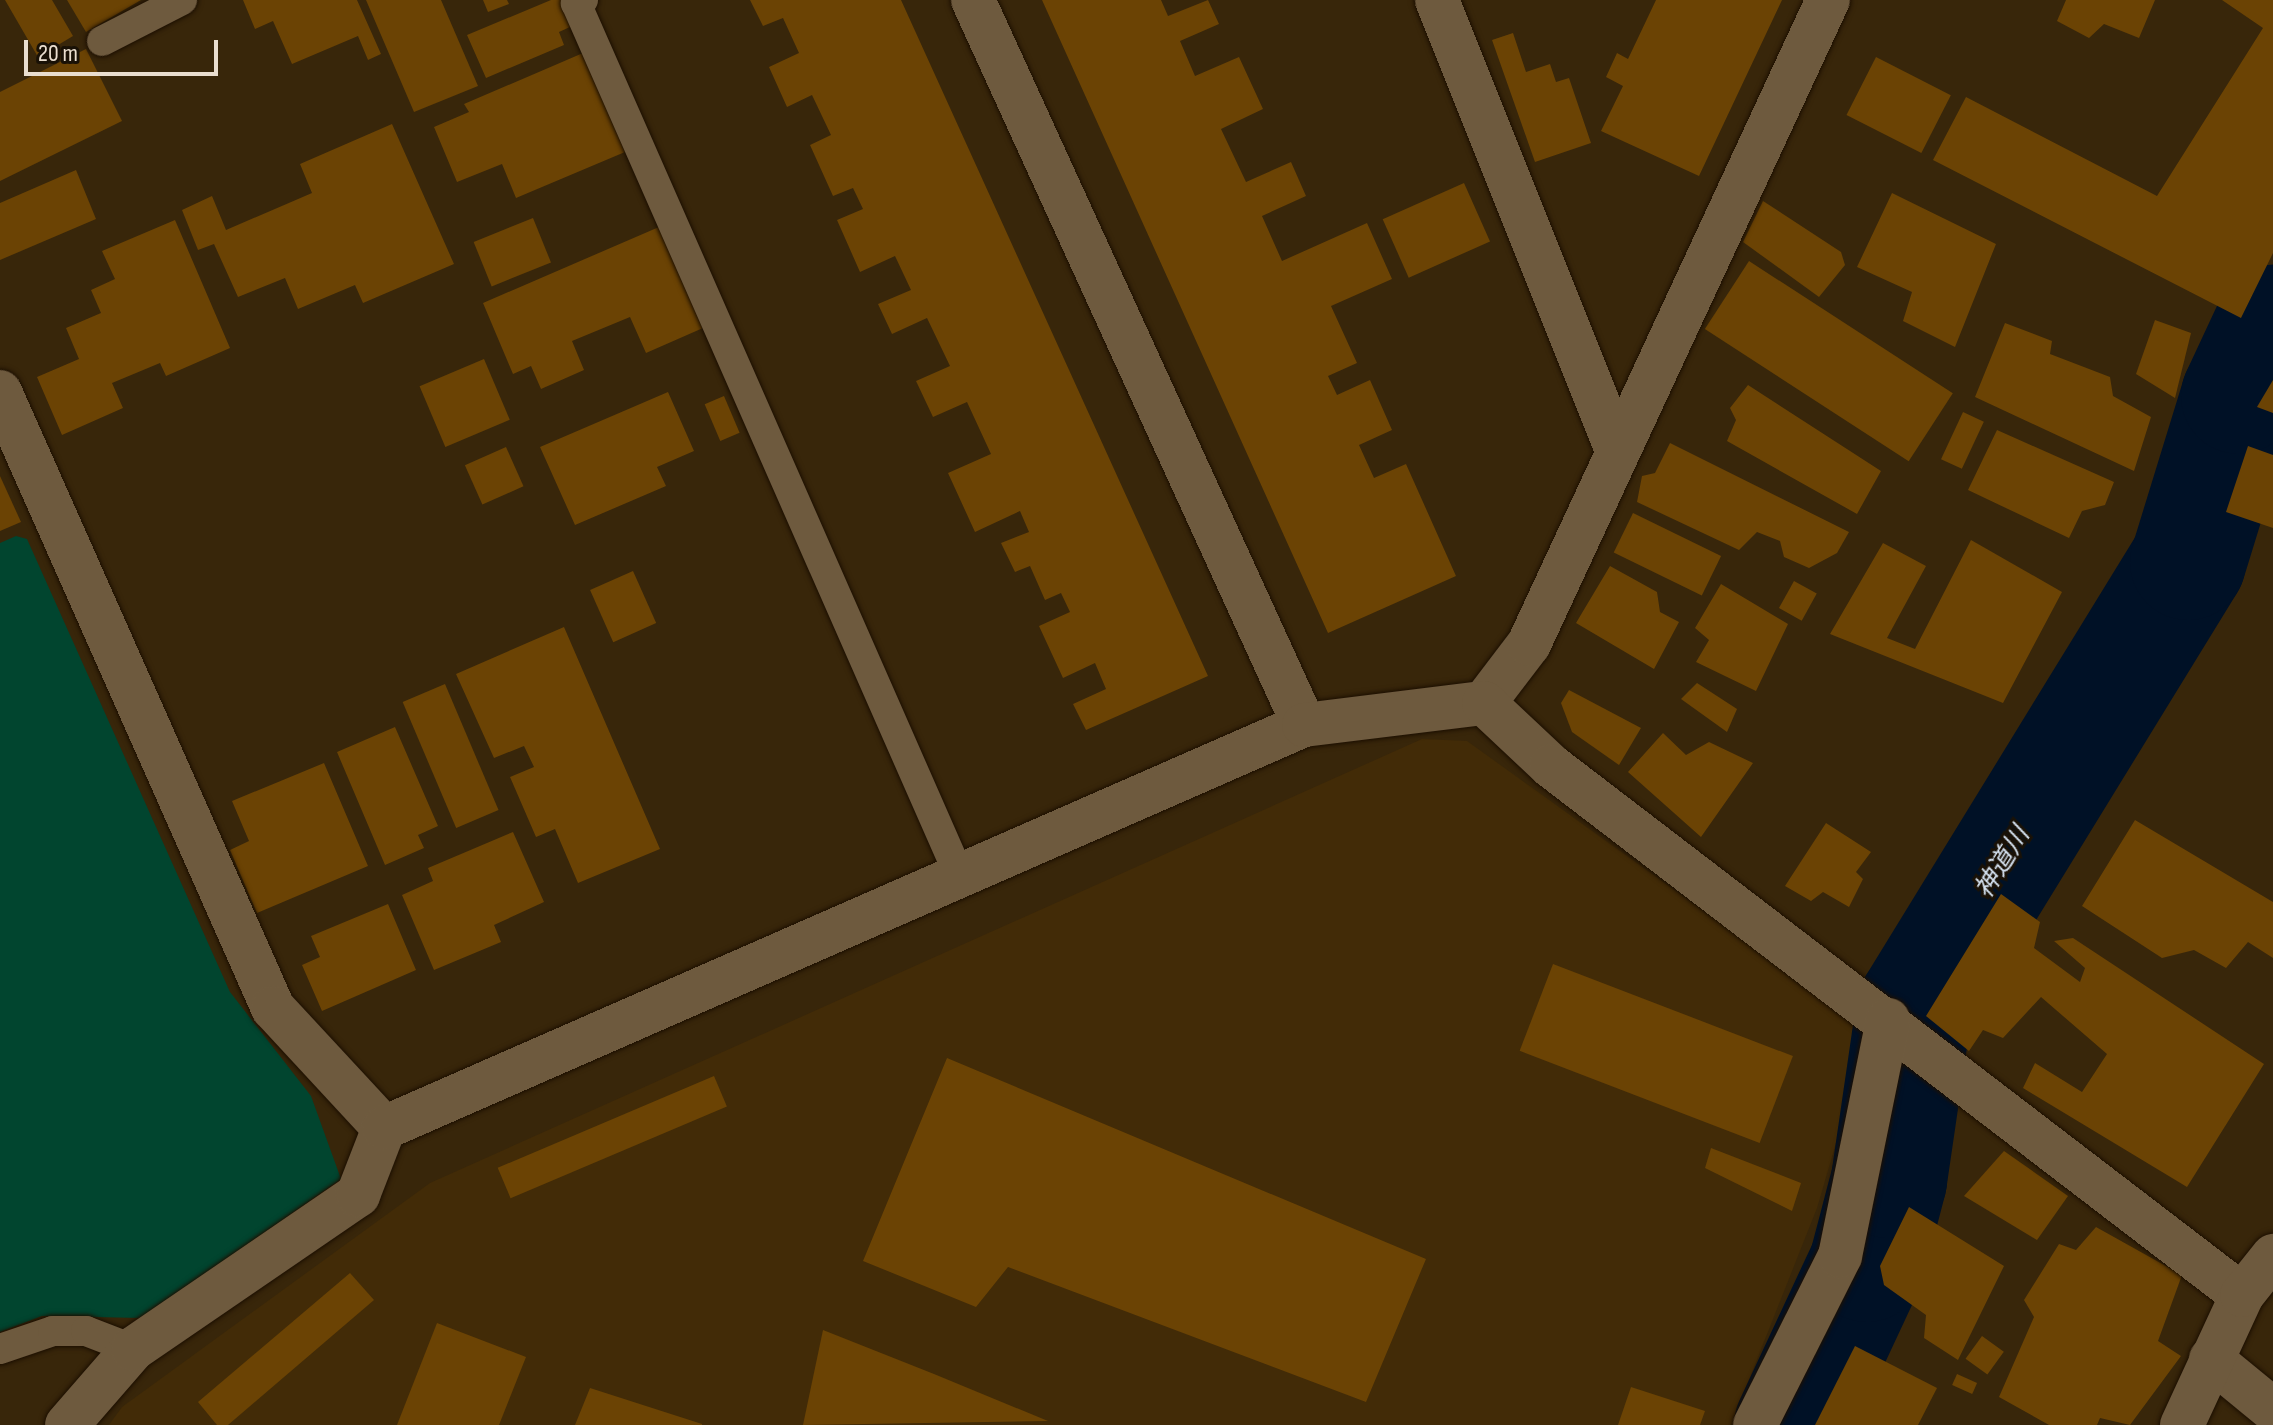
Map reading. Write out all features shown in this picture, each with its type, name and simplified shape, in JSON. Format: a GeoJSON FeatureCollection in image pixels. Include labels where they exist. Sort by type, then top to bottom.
{"type":"FeatureCollection","features":[{"type":"Feature","properties":{"kind":"street"},"geometry":{"type":"LineString","coordinates":[[973,0],[1304,725]]}},
{"type":"Feature","properties":{"kind":"street"},"geometry":{"type":"LineString","coordinates":[[1437,0],[1617,450]]}},
{"type":"Feature","properties":{"kind":"street"},"geometry":{"type":"LineString","coordinates":[[67,1425],[133,1349],[358,1195],[384,1128],[1304,725],[1484,703],[1529,644],[1828,0]]}},
{"type":"Feature","properties":{"kind":"street"},"geometry":{"type":"LineString","coordinates":[[0,392],[273,1008],[384,1128]]}},
{"type":"Feature","properties":{"kind":"street"},"geometry":{"type":"LineString","coordinates":[[1484,703],[1551,766],[1902,1030],[2242,1295]]}},
{"type":"Feature","properties":{"kind":"street"},"geometry":{"type":"LineString","coordinates":[[1755,1425],[1840,1256],[1902,1030]]}},
{"type":"Feature","properties":{"kind":"street"},"geometry":{"type":"LineString","coordinates":[[2182,1425],[2242,1295],[2273,1256]]}},
{"type":"Feature","properties":{"kind":"street"},"geometry":{"type":"LineString","coordinates":[[2211,1359],[2273,1410]]}},
{"type":"Feature","properties":{"kind":"lane"},"geometry":{"type":"LineString","coordinates":[[102,41],[182,0]]}},
{"type":"Feature","properties":{"kind":"lane"},"geometry":{"type":"LineString","coordinates":[[583,0],[576,3],[960,877]]}},
{"type":"Feature","properties":{"kind":"lane"},"geometry":{"type":"LineString","coordinates":[[0,1349],[53,1331],[86,1331],[133,1349]]}},
{"type":"Feature","properties":{"kind":"shaded area"},"geometry":{"type":"Polygon","coordinates":[[[1422,739],[1467,741],[1869,1030],[1817,1208],[1731,1425],[109,1425],[122,1407],[430,1183],[1422,739]]]}},
{"type":"Feature","properties":{"kind":"green space"},"geometry":{"type":"Polygon","coordinates":[[[16,536],[27,539],[230,992],[311,1096],[341,1179],[142,1318],[42,1316],[0,1332],[0,543],[16,536]]]}},
{"type":"Feature","properties":{"kind":"building"},"geometry":{"type":"Polygon","coordinates":[[[5,0],[52,0],[73,36],[38,57],[5,0]]]}},
{"type":"Feature","properties":{"kind":"building"},"geometry":{"type":"Polygon","coordinates":[[[67,0],[141,0],[86,32],[67,0]]]}},
{"type":"Feature","properties":{"kind":"building"},"geometry":{"type":"Polygon","coordinates":[[[243,0],[357,0],[381,54],[368,60],[358,36],[292,64],[273,21],[255,29],[243,0]]]}},
{"type":"Feature","properties":{"kind":"building"},"geometry":{"type":"Polygon","coordinates":[[[366,0],[441,0],[478,86],[414,112],[366,0]]]}},
{"type":"Feature","properties":{"kind":"building"},"geometry":{"type":"Polygon","coordinates":[[[483,0],[507,0],[509,4],[488,12],[483,0]]]}},
{"type":"Feature","properties":{"kind":"building"},"geometry":{"type":"Polygon","coordinates":[[[551,0],[561,0],[572,26],[559,32],[564,45],[486,78],[467,35],[551,0]]]}},
{"type":"Feature","properties":{"kind":"building"},"geometry":{"type":"Polygon","coordinates":[[[750,0],[901,0],[1208,676],[1086,730],[1073,704],[1106,689],[1095,663],[1063,678],[1039,626],[1070,612],[1061,593],[1045,600],[1030,566],[1015,572],[1001,543],[1029,532],[1020,511],[975,532],[948,473],[991,454],[967,402],[933,417],[916,381],[950,366],[927,318],[892,334],[878,304],[911,290],[895,256],[860,272],[837,220],[863,209],[853,188],[833,196],[810,145],[831,135],[812,95],[787,107],[769,67],[799,53],[783,18],[763,26],[750,0]]]}},
{"type":"Feature","properties":{"kind":"building"},"geometry":{"type":"Polygon","coordinates":[[[1042,0],[1161,0],[1168,16],[1208,0],[1219,24],[1180,41],[1195,76],[1239,57],[1263,109],[1221,129],[1246,182],[1291,162],[1306,196],[1262,216],[1282,261],[1367,223],[1392,279],[1331,306],[1357,363],[1328,376],[1337,395],[1370,380],[1392,430],[1359,445],[1374,478],[1406,464],[1456,576],[1328,633],[1042,0]]]}},
{"type":"Feature","properties":{"kind":"building"},"geometry":{"type":"Polygon","coordinates":[[[1656,0],[1782,0],[1699,176],[1601,131],[1623,86],[1606,77],[1617,53],[1628,59],[1656,0]]]}},
{"type":"Feature","properties":{"kind":"building"},"geometry":{"type":"Polygon","coordinates":[[[2066,0],[2155,0],[2139,38],[2104,24],[2089,38],[2057,21],[2066,0]]]}},
{"type":"Feature","properties":{"kind":"building"},"geometry":{"type":"Polygon","coordinates":[[[2222,0],[2273,0],[2273,253],[2241,318],[1933,160],[1966,97],[2157,196],[2263,28],[2222,0]]]}},
{"type":"Feature","properties":{"kind":"building"},"geometry":{"type":"Polygon","coordinates":[[[1513,33],[1526,72],[1550,64],[1556,82],[1569,78],[1591,143],[1535,162],[1492,40],[1513,33]]]}},
{"type":"Feature","properties":{"kind":"building"},"geometry":{"type":"Polygon","coordinates":[[[86,49],[122,121],[0,181],[0,92],[86,49]]]}},
{"type":"Feature","properties":{"kind":"building"},"geometry":{"type":"Polygon","coordinates":[[[583,53],[625,152],[516,198],[502,164],[457,182],[434,127],[469,112],[464,104],[583,53]]]}},
{"type":"Feature","properties":{"kind":"building"},"geometry":{"type":"Polygon","coordinates":[[[1876,57],[1951,95],[1921,153],[1846,115],[1876,57]]]}},
{"type":"Feature","properties":{"kind":"building"},"geometry":{"type":"Polygon","coordinates":[[[392,124],[454,264],[363,303],[355,285],[298,309],[285,278],[238,297],[214,244],[198,250],[182,210],[212,196],[226,230],[312,193],[300,164],[392,124]]]}},
{"type":"Feature","properties":{"kind":"building"},"geometry":{"type":"Polygon","coordinates":[[[76,170],[96,219],[0,260],[0,203],[76,170]]]}},
{"type":"Feature","properties":{"kind":"building"},"geometry":{"type":"Polygon","coordinates":[[[1464,183],[1490,241],[1409,278],[1383,219],[1464,183]]]}},
{"type":"Feature","properties":{"kind":"building"},"geometry":{"type":"Polygon","coordinates":[[[1892,193],[1996,244],[1955,347],[1903,321],[1912,292],[1857,267],[1892,193]]]}},
{"type":"Feature","properties":{"kind":"building"},"geometry":{"type":"Polygon","coordinates":[[[1763,201],[1841,252],[1845,265],[1819,297],[1743,242],[1763,201]]]}},
{"type":"Feature","properties":{"kind":"building"},"geometry":{"type":"Polygon","coordinates":[[[533,218],[551,263],[492,286],[474,242],[533,218]]]}},
{"type":"Feature","properties":{"kind":"building"},"geometry":{"type":"Polygon","coordinates":[[[175,220],[230,348],[166,376],[160,363],[112,383],[123,408],[62,435],[37,377],[79,359],[66,328],[101,313],[91,290],[115,279],[102,251],[175,220]]]}},
{"type":"Feature","properties":{"kind":"building"},"geometry":{"type":"Polygon","coordinates":[[[659,227],[703,328],[646,353],[630,317],[572,341],[584,370],[541,389],[531,366],[513,374],[483,303],[659,227]]]}},
{"type":"Feature","properties":{"kind":"building"},"geometry":{"type":"Polygon","coordinates":[[[1749,261],[1953,393],[1909,461],[1705,329],[1749,261]]]}},
{"type":"Feature","properties":{"kind":"building"},"geometry":{"type":"Polygon","coordinates":[[[2155,320],[2191,333],[2175,398],[2136,374],[2155,320]]]}},
{"type":"Feature","properties":{"kind":"building"},"geometry":{"type":"Polygon","coordinates":[[[2005,323],[2052,341],[2050,354],[2110,377],[2113,396],[2151,417],[2134,471],[1975,397],[2005,323]]]}},
{"type":"Feature","properties":{"kind":"building"},"geometry":{"type":"Polygon","coordinates":[[[484,359],[510,420],[445,447],[420,386],[484,359]]]}},
{"type":"Feature","properties":{"kind":"building"},"geometry":{"type":"Polygon","coordinates":[[[2273,380],[2273,413],[2257,407],[2273,380]]]}},
{"type":"Feature","properties":{"kind":"building"},"geometry":{"type":"Polygon","coordinates":[[[1748,385],[1881,471],[1857,514],[1727,441],[1736,420],[1730,408],[1748,385]]]}},
{"type":"Feature","properties":{"kind":"building"},"geometry":{"type":"Polygon","coordinates":[[[668,392],[694,451],[657,467],[666,486],[575,525],[540,447],[668,392]]]}},
{"type":"Feature","properties":{"kind":"building"},"geometry":{"type":"Polygon","coordinates":[[[724,396],[740,433],[720,441],[705,404],[724,396]]]}},
{"type":"Feature","properties":{"kind":"building"},"geometry":{"type":"Polygon","coordinates":[[[1963,412],[1984,422],[1962,469],[1941,459],[1963,412]]]}},
{"type":"Feature","properties":{"kind":"building"},"geometry":{"type":"Polygon","coordinates":[[[1997,430],[2114,482],[2105,505],[2082,511],[2069,538],[1968,490],[1997,430]]]}},
{"type":"Feature","properties":{"kind":"building"},"geometry":{"type":"Polygon","coordinates":[[[1670,443],[1849,532],[1837,553],[1809,568],[1784,557],[1780,541],[1757,532],[1739,550],[1637,502],[1642,476],[1655,473],[1670,443]]]}},
{"type":"Feature","properties":{"kind":"building"},"geometry":{"type":"Polygon","coordinates":[[[2248,446],[2273,455],[2273,528],[2226,512],[2248,446]]]}},
{"type":"Feature","properties":{"kind":"building"},"geometry":{"type":"Polygon","coordinates":[[[506,447],[523,486],[482,505],[465,465],[506,447]]]}},
{"type":"Feature","properties":{"kind":"building"},"geometry":{"type":"Polygon","coordinates":[[[0,476],[21,522],[0,531],[0,476]]]}},
{"type":"Feature","properties":{"kind":"building"},"geometry":{"type":"Polygon","coordinates":[[[1633,513],[1721,556],[1702,596],[1614,553],[1633,513]]]}},
{"type":"Feature","properties":{"kind":"building"},"geometry":{"type":"Polygon","coordinates":[[[1971,540],[2062,592],[2003,703],[1830,634],[1883,543],[1926,566],[1887,638],[1915,649],[1971,540]]]}},
{"type":"Feature","properties":{"kind":"building"},"geometry":{"type":"Polygon","coordinates":[[[1610,566],[1657,592],[1660,612],[1679,622],[1654,669],[1576,623],[1610,566]]]}},
{"type":"Feature","properties":{"kind":"building"},"geometry":{"type":"Polygon","coordinates":[[[633,571],[656,623],[613,642],[590,590],[633,571]]]}},
{"type":"Feature","properties":{"kind":"building"},"geometry":{"type":"Polygon","coordinates":[[[1794,581],[1817,594],[1802,621],[1779,608],[1794,581]]]}},
{"type":"Feature","properties":{"kind":"building"},"geometry":{"type":"Polygon","coordinates":[[[1721,584],[1788,624],[1756,691],[1696,662],[1709,640],[1695,628],[1721,584]]]}},
{"type":"Feature","properties":{"kind":"building"},"geometry":{"type":"Polygon","coordinates":[[[564,627],[660,849],[578,883],[555,829],[536,837],[510,777],[534,767],[524,746],[494,758],[456,674],[564,627]]]}},
{"type":"Feature","properties":{"kind":"building"},"geometry":{"type":"Polygon","coordinates":[[[1697,683],[1737,709],[1727,732],[1681,699],[1697,683]]]}},
{"type":"Feature","properties":{"kind":"building"},"geometry":{"type":"Polygon","coordinates":[[[445,684],[499,810],[456,828],[403,702],[445,684]]]}},
{"type":"Feature","properties":{"kind":"building"},"geometry":{"type":"Polygon","coordinates":[[[1569,690],[1641,728],[1619,765],[1572,732],[1561,703],[1569,690]]]}},
{"type":"Feature","properties":{"kind":"building"},"geometry":{"type":"Polygon","coordinates":[[[395,727],[438,826],[418,835],[424,848],[385,865],[337,752],[395,727]]]}},
{"type":"Feature","properties":{"kind":"building"},"geometry":{"type":"Polygon","coordinates":[[[1663,733],[1686,755],[1709,742],[1753,763],[1701,837],[1628,772],[1663,733]]]}},
{"type":"Feature","properties":{"kind":"building"},"geometry":{"type":"Polygon","coordinates":[[[324,763],[368,866],[257,913],[230,850],[249,841],[232,801],[324,763]]]}},
{"type":"Feature","properties":{"kind":"building"},"geometry":{"type":"Polygon","coordinates":[[[2135,820],[2273,902],[2273,958],[2248,942],[2226,968],[2194,950],[2162,958],[2082,906],[2135,820]]]}},
{"type":"Feature","properties":{"kind":"building"},"geometry":{"type":"Polygon","coordinates":[[[1826,823],[1871,852],[1856,872],[1863,879],[1849,907],[1823,892],[1811,901],[1785,886],[1826,823]]]}},
{"type":"Feature","properties":{"kind":"building"},"geometry":{"type":"Polygon","coordinates":[[[513,832],[544,902],[494,925],[501,942],[434,970],[402,895],[433,881],[428,868],[513,832]]]}},
{"type":"Feature","properties":{"kind":"building"},"geometry":{"type":"Polygon","coordinates":[[[2001,894],[2040,922],[2034,948],[2080,982],[2085,968],[2054,941],[2073,938],[2264,1064],[2187,1187],[2023,1088],[2035,1063],[2082,1092],[2107,1054],[2041,997],[2003,1038],[1983,1030],[1969,1051],[1926,1016],[2001,894]]]}},
{"type":"Feature","properties":{"kind":"building"},"geometry":{"type":"Polygon","coordinates":[[[388,904],[416,970],[322,1011],[302,965],[320,957],[311,936],[388,904]]]}},
{"type":"Feature","properties":{"kind":"building"},"geometry":{"type":"Polygon","coordinates":[[[1553,964],[1793,1056],[1760,1143],[1520,1051],[1553,964]]]}},
{"type":"Feature","properties":{"kind":"building"},"geometry":{"type":"Polygon","coordinates":[[[947,1058],[1426,1259],[1366,1402],[1008,1267],[976,1307],[863,1261],[947,1058]]]}},
{"type":"Feature","properties":{"kind":"building"},"geometry":{"type":"Polygon","coordinates":[[[714,1076],[727,1106],[511,1198],[498,1168],[714,1076]]]}},
{"type":"Feature","properties":{"kind":"building"},"geometry":{"type":"Polygon","coordinates":[[[1711,1148],[1801,1183],[1792,1211],[1705,1168],[1711,1148]]]}},
{"type":"Feature","properties":{"kind":"building"},"geometry":{"type":"Polygon","coordinates":[[[2004,1151],[2068,1196],[2037,1240],[1964,1196],[2004,1151]]]}},
{"type":"Feature","properties":{"kind":"building"},"geometry":{"type":"Polygon","coordinates":[[[1909,1207],[2004,1266],[1958,1360],[1924,1338],[1926,1315],[1884,1285],[1880,1266],[1909,1207]]]}},
{"type":"Feature","properties":{"kind":"building"},"geometry":{"type":"Polygon","coordinates":[[[2096,1227],[2182,1275],[2158,1341],[2181,1356],[2130,1425],[2100,1418],[2097,1425],[2049,1425],[1999,1397],[2034,1317],[2024,1300],[2059,1244],[2076,1250],[2096,1227]]]}},
{"type":"Feature","properties":{"kind":"building"},"geometry":{"type":"Polygon","coordinates":[[[350,1273],[374,1300],[228,1425],[217,1425],[198,1402],[350,1273]]]}},
{"type":"Feature","properties":{"kind":"building"},"geometry":{"type":"Polygon","coordinates":[[[437,1323],[526,1357],[499,1425],[397,1425],[437,1323]]]}},
{"type":"Feature","properties":{"kind":"building"},"geometry":{"type":"Polygon","coordinates":[[[823,1330],[934,1374],[1048,1421],[803,1425],[823,1330]]]}},
{"type":"Feature","properties":{"kind":"building"},"geometry":{"type":"Polygon","coordinates":[[[1982,1336],[2004,1352],[1987,1375],[1966,1359],[1982,1336]]]}},
{"type":"Feature","properties":{"kind":"building"},"geometry":{"type":"Polygon","coordinates":[[[1855,1346],[1937,1388],[1918,1425],[1815,1425],[1855,1346]]]}},
{"type":"Feature","properties":{"kind":"building"},"geometry":{"type":"Polygon","coordinates":[[[1957,1374],[1977,1383],[1972,1394],[1952,1385],[1957,1374]]]}},
{"type":"Feature","properties":{"kind":"building"},"geometry":{"type":"Polygon","coordinates":[[[1631,1387],[1705,1411],[1700,1425],[1618,1425],[1631,1387]]]}},
{"type":"Feature","properties":{"kind":"building"},"geometry":{"type":"Polygon","coordinates":[[[590,1388],[702,1424],[702,1425],[575,1425],[590,1388]]]}},
{"type":"Feature","properties":{"kind":"waterway","name":"神道川"},"geometry":{"type":"LineString","coordinates":[[1792,1425],[1867,1264],[1889,1180],[1914,1008],[2188,562],[2239,396],[2273,323]]}}]}
